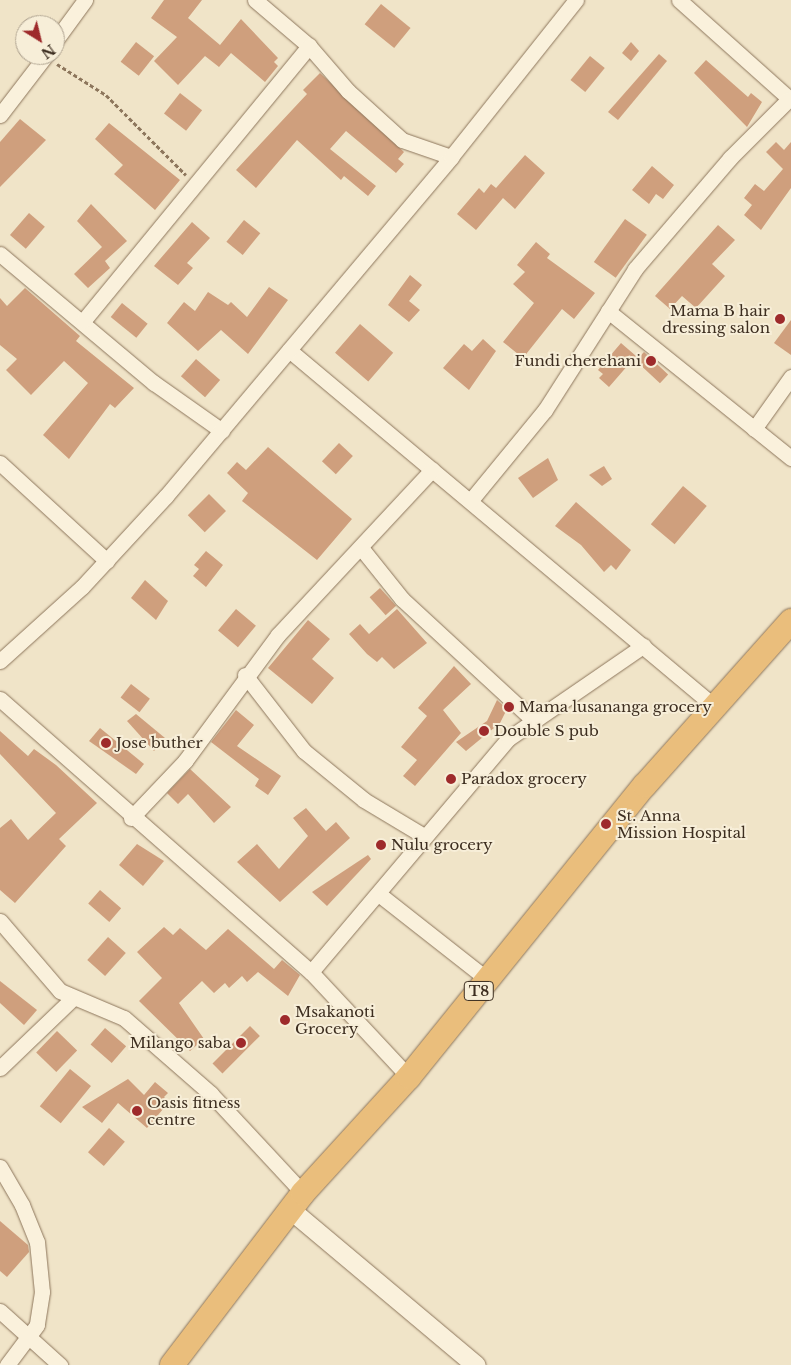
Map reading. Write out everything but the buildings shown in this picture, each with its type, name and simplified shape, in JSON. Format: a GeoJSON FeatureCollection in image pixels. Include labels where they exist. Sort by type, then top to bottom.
{"type":"FeatureCollection","features":[{"type":"Feature","properties":{"kind":"highway","name":"T8"},"geometry":{"type":"LineString","coordinates":[[172,1365],[297,1202],[409,1077],[645,785],[791,621]]}},
{"type":"Feature","properties":{"kind":"street"},"geometry":{"type":"LineString","coordinates":[[65,27],[84,0]]}},
{"type":"Feature","properties":{"kind":"street"},"geometry":{"type":"LineString","coordinates":[[254,0],[309,46],[348,91],[402,140],[451,157]]}},
{"type":"Feature","properties":{"kind":"street"},"geometry":{"type":"LineString","coordinates":[[0,661],[107,561],[222,431],[451,157],[576,0]]}},
{"type":"Feature","properties":{"kind":"street"},"geometry":{"type":"LineString","coordinates":[[471,500],[544,410],[608,311],[663,236],[790,99],[679,0]]}},
{"type":"Feature","properties":{"kind":"street"},"geometry":{"type":"LineString","coordinates":[[84,320],[309,46]]}},
{"type":"Feature","properties":{"kind":"street"},"geometry":{"type":"LineString","coordinates":[[0,115],[38,65]]}},
{"type":"Feature","properties":{"kind":"street"},"geometry":{"type":"LineString","coordinates":[[0,254],[84,320],[154,384],[222,431]]}},
{"type":"Feature","properties":{"kind":"street"},"geometry":{"type":"LineString","coordinates":[[608,311],[791,458]]}},
{"type":"Feature","properties":{"kind":"street"},"geometry":{"type":"LineString","coordinates":[[289,350],[432,470],[471,500],[715,707]]}},
{"type":"Feature","properties":{"kind":"street"},"geometry":{"type":"LineString","coordinates":[[754,429],[791,377]]}},
{"type":"Feature","properties":{"kind":"street"},"geometry":{"type":"LineString","coordinates":[[0,464],[107,561]]}},
{"type":"Feature","properties":{"kind":"street"},"geometry":{"type":"LineString","coordinates":[[131,818],[185,761],[245,675],[362,549],[394,507],[432,470]]}},
{"type":"Feature","properties":{"kind":"street"},"geometry":{"type":"LineString","coordinates":[[362,549],[402,599],[532,719]]}},
{"type":"Feature","properties":{"kind":"street"},"geometry":{"type":"LineString","coordinates":[[311,972],[380,895],[424,836],[487,760],[532,719],[643,646]]}},
{"type":"Feature","properties":{"kind":"street"},"geometry":{"type":"LineString","coordinates":[[245,675],[304,751],[364,800],[424,836]]}},
{"type":"Feature","properties":{"kind":"street"},"geometry":{"type":"LineString","coordinates":[[0,699],[131,818],[311,972],[409,1077]]}},
{"type":"Feature","properties":{"kind":"street"},"geometry":{"type":"LineString","coordinates":[[380,895],[488,980]]}},
{"type":"Feature","properties":{"kind":"street"},"geometry":{"type":"LineString","coordinates":[[0,921],[45,976],[73,998],[113,1012],[135,1026],[249,1130],[297,1202],[476,1365]]}},
{"type":"Feature","properties":{"kind":"street"},"geometry":{"type":"LineString","coordinates":[[0,1068],[73,998]]}},
{"type":"Feature","properties":{"kind":"street"},"geometry":{"type":"LineString","coordinates":[[0,1167],[22,1205],[37,1242],[42,1292],[38,1325],[7,1365]]}},
{"type":"Feature","properties":{"kind":"street"},"geometry":{"type":"LineString","coordinates":[[0,1311],[60,1365]]}},
{"type":"Feature","properties":{"kind":"path"},"geometry":{"type":"LineString","coordinates":[[60,65],[106,95],[196,183]]}},
{"type":"Feature","properties":{"kind":"place","name":"Mama B hair dressing salon"},"geometry":{"type":"Point","coordinates":[780,319]}},
{"type":"Feature","properties":{"kind":"place","name":"Fundi cherehani"},"geometry":{"type":"Point","coordinates":[651,361]}},
{"type":"Feature","properties":{"kind":"place","name":"Mama lusananga grocery"},"geometry":{"type":"Point","coordinates":[509,707]}},
{"type":"Feature","properties":{"kind":"place","name":"Double S pub"},"geometry":{"type":"Point","coordinates":[484,731]}},
{"type":"Feature","properties":{"kind":"place","name":"Jose buther"},"geometry":{"type":"Point","coordinates":[106,743]}},
{"type":"Feature","properties":{"kind":"place","name":"Paradox grocery"},"geometry":{"type":"Point","coordinates":[451,779]}},
{"type":"Feature","properties":{"kind":"place","name":"St. Anna Mission Hospital"},"geometry":{"type":"Point","coordinates":[606,824]}},
{"type":"Feature","properties":{"kind":"place","name":"Nulu grocery"},"geometry":{"type":"Point","coordinates":[381,845]}},
{"type":"Feature","properties":{"kind":"place","name":"Msakanoti Grocery"},"geometry":{"type":"Point","coordinates":[285,1020]}},
{"type":"Feature","properties":{"kind":"place","name":"Milango saba"},"geometry":{"type":"Point","coordinates":[241,1043]}},
{"type":"Feature","properties":{"kind":"place","name":"Oasis fitness centre"},"geometry":{"type":"Point","coordinates":[137,1111]}}]}
